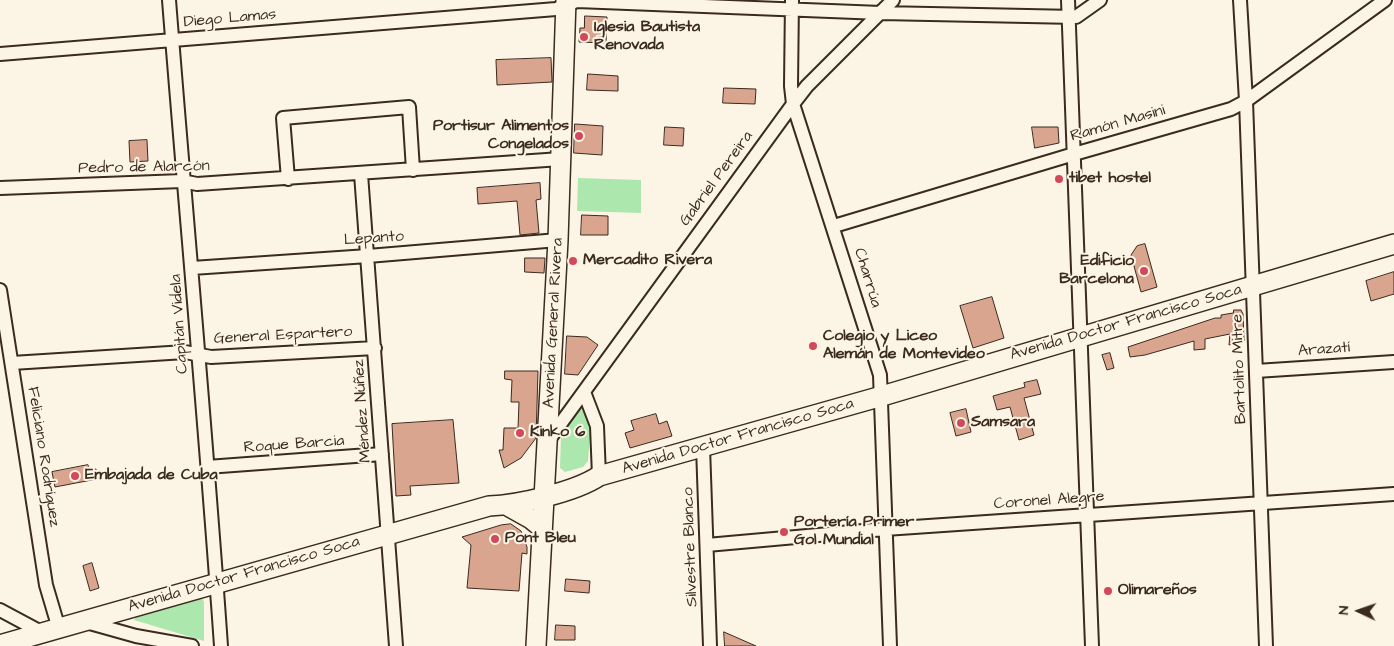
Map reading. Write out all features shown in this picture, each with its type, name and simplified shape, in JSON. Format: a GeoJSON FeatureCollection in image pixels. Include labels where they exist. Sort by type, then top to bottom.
{"type":"FeatureCollection","features":[{"type":"Feature","properties":{"kind":"street","name":"Capitán Videla"},"geometry":{"type":"LineString","coordinates":[[169,0],[182,181],[192,268],[221,646]]}},
{"type":"Feature","properties":{"kind":"street","name":"Gabriel Pereira"},"geometry":{"type":"LineString","coordinates":[[548,441],[807,86],[893,0]]}},
{"type":"Feature","properties":{"kind":"street"},"geometry":{"type":"LineString","coordinates":[[1068,0],[1092,646]]}},
{"type":"Feature","properties":{"kind":"street"},"geometry":{"type":"LineString","coordinates":[[1068,17],[1076,17],[1100,0]]}},
{"type":"Feature","properties":{"kind":"street","name":"Bartolito Mitre"},"geometry":{"type":"LineString","coordinates":[[1240,0],[1246,101],[1266,646]]}},
{"type":"Feature","properties":{"kind":"street","name":"Ramón Masini"},"geometry":{"type":"LineString","coordinates":[[834,226],[1231,109],[1246,101],[1385,0]]}},
{"type":"Feature","properties":{"kind":"street","name":"Diego Lamas"},"geometry":{"type":"LineString","coordinates":[[0,54],[546,10],[577,1],[792,4],[881,13],[1068,17]]}},
{"type":"Feature","properties":{"kind":"street","name":"Avenida General Rivera"},"geometry":{"type":"LineString","coordinates":[[536,646],[558,240],[566,3]]}},
{"type":"Feature","properties":{"kind":"street","name":"Charrúa"},"geometry":{"type":"LineString","coordinates":[[792,4],[791,86],[793,104],[834,226],[880,375],[890,646]]}},
{"type":"Feature","properties":{"kind":"street"},"geometry":{"type":"LineString","coordinates":[[288,179],[283,118],[409,107],[413,170]]}},
{"type":"Feature","properties":{"kind":"street","name":"Pedro de Alarcón"},"geometry":{"type":"LineString","coordinates":[[0,188],[182,181],[197,184],[561,159]]}},
{"type":"Feature","properties":{"kind":"street","name":"Méndez Núñez"},"geometry":{"type":"LineString","coordinates":[[361,174],[396,646]]}},
{"type":"Feature","properties":{"kind":"street","name":"Lepanto"},"geometry":{"type":"LineString","coordinates":[[192,268],[558,240]]}},
{"type":"Feature","properties":{"kind":"street","name":"Avenida Doctor Francisco Soca"},"geometry":{"type":"LineString","coordinates":[[0,645],[216,582],[388,534],[498,506],[504,496],[544,490],[586,474],[599,476],[882,396],[1394,244]]}},
{"type":"Feature","properties":{"kind":"street","name":"Feliciano Rodríguez"},"geometry":{"type":"LineString","coordinates":[[0,290],[46,585],[51,631]]}},
{"type":"Feature","properties":{"kind":"street","name":"General Espartero"},"geometry":{"type":"LineString","coordinates":[[12,363],[184,352],[211,357],[375,348]]}},
{"type":"Feature","properties":{"kind":"street","name":"Arazatí"},"geometry":{"type":"LineString","coordinates":[[1256,371],[1394,362]]}},
{"type":"Feature","properties":{"kind":"street"},"geometry":{"type":"LineString","coordinates":[[584,392],[597,426],[599,476]]}},
{"type":"Feature","properties":{"kind":"street","name":"Silvestre Blanco"},"geometry":{"type":"LineString","coordinates":[[703,447],[710,646]]}},
{"type":"Feature","properties":{"kind":"street","name":"Roque Barcia"},"geometry":{"type":"LineString","coordinates":[[208,468],[382,454]]}},
{"type":"Feature","properties":{"kind":"street","name":"Coronel Alegre"},"geometry":{"type":"LineString","coordinates":[[707,545],[885,529],[1394,494]]}},
{"type":"Feature","properties":{"kind":"street"},"geometry":{"type":"LineString","coordinates":[[498,506],[531,519],[542,528]]}},
{"type":"Feature","properties":{"kind":"street"},"geometry":{"type":"LineString","coordinates":[[0,610],[51,631]]}},
{"type":"Feature","properties":{"kind":"street"},"geometry":{"type":"LineString","coordinates":[[84,621],[136,636],[192,646]]}},
{"type":"Feature","properties":{"kind":"green space"},"geometry":{"type":"Polygon","coordinates":[[[578,178],[641,180],[641,213],[577,211],[578,178]]]}},
{"type":"Feature","properties":{"kind":"green space"},"geometry":{"type":"Polygon","coordinates":[[[582,409],[591,423],[588,461],[583,467],[565,472],[560,468],[561,436],[579,410],[582,409]]]}},
{"type":"Feature","properties":{"kind":"green space"},"geometry":{"type":"Polygon","coordinates":[[[202,598],[204,602],[204,641],[134,620],[136,617],[202,598]]]}},
{"type":"Feature","properties":{"kind":"building"},"geometry":{"type":"Polygon","coordinates":[[[585,16],[607,17],[606,43],[579,42],[580,28],[584,28],[585,16]]]}},
{"type":"Feature","properties":{"kind":"building"},"geometry":{"type":"Polygon","coordinates":[[[551,58],[552,82],[497,85],[496,60],[551,58]]]}},
{"type":"Feature","properties":{"kind":"building"},"geometry":{"type":"Polygon","coordinates":[[[588,74],[618,76],[618,91],[587,90],[588,74]]]}},
{"type":"Feature","properties":{"kind":"building"},"geometry":{"type":"Polygon","coordinates":[[[724,88],[756,89],[755,104],[723,103],[724,88]]]}},
{"type":"Feature","properties":{"kind":"building"},"geometry":{"type":"Polygon","coordinates":[[[575,124],[603,126],[602,155],[574,153],[575,124]]]}},
{"type":"Feature","properties":{"kind":"building"},"geometry":{"type":"Polygon","coordinates":[[[665,127],[684,128],[683,146],[664,145],[665,127]]]}},
{"type":"Feature","properties":{"kind":"building"},"geometry":{"type":"Polygon","coordinates":[[[1032,127],[1058,127],[1059,143],[1035,148],[1032,127]]]}},
{"type":"Feature","properties":{"kind":"building"},"geometry":{"type":"Polygon","coordinates":[[[147,140],[148,161],[130,162],[129,141],[147,140]]]}},
{"type":"Feature","properties":{"kind":"building"},"geometry":{"type":"Polygon","coordinates":[[[540,183],[541,199],[536,200],[539,233],[520,235],[517,201],[478,204],[477,188],[540,183]]]}},
{"type":"Feature","properties":{"kind":"building"},"geometry":{"type":"Polygon","coordinates":[[[582,215],[608,216],[608,235],[581,235],[582,215]]]}},
{"type":"Feature","properties":{"kind":"building","name":"Edificio Barcelona"},"geometry":{"type":"Polygon","coordinates":[[[1145,244],[1157,287],[1141,292],[1131,255],[1137,246],[1145,244]]]}},
{"type":"Feature","properties":{"kind":"building"},"geometry":{"type":"Polygon","coordinates":[[[525,258],[545,258],[544,273],[525,272],[525,258]]]}},
{"type":"Feature","properties":{"kind":"building"},"geometry":{"type":"Polygon","coordinates":[[[1394,272],[1394,294],[1371,301],[1366,281],[1394,272]]]}},
{"type":"Feature","properties":{"kind":"building"},"geometry":{"type":"Polygon","coordinates":[[[992,297],[1004,338],[973,348],[960,306],[992,297]]]}},
{"type":"Feature","properties":{"kind":"building"},"geometry":{"type":"Polygon","coordinates":[[[1234,310],[1241,310],[1243,314],[1244,341],[1229,345],[1230,334],[1205,339],[1205,349],[1194,350],[1194,341],[1145,355],[1130,357],[1128,347],[1215,318],[1221,318],[1221,315],[1233,313],[1234,310]]]}},
{"type":"Feature","properties":{"kind":"building"},"geometry":{"type":"Polygon","coordinates":[[[567,336],[587,337],[598,345],[578,375],[565,374],[567,336]]]}},
{"type":"Feature","properties":{"kind":"building"},"geometry":{"type":"Polygon","coordinates":[[[1110,353],[1114,368],[1107,370],[1102,355],[1110,353]]]}},
{"type":"Feature","properties":{"kind":"building"},"geometry":{"type":"Polygon","coordinates":[[[505,371],[538,371],[536,438],[521,458],[504,468],[499,450],[503,450],[504,428],[518,428],[519,402],[511,402],[512,380],[505,379],[505,371]]]}},
{"type":"Feature","properties":{"kind":"building"},"geometry":{"type":"Polygon","coordinates":[[[1037,380],[1041,394],[1024,398],[1034,435],[1019,440],[1010,407],[997,410],[993,396],[1025,387],[1024,383],[1037,380]]]}},
{"type":"Feature","properties":{"kind":"building","name":"Samsara"},"geometry":{"type":"Polygon","coordinates":[[[966,409],[971,432],[956,436],[950,413],[966,409]]]}},
{"type":"Feature","properties":{"kind":"building"},"geometry":{"type":"Polygon","coordinates":[[[656,414],[659,424],[667,421],[672,436],[630,448],[625,433],[634,430],[631,421],[656,414]]]}},
{"type":"Feature","properties":{"kind":"building"},"geometry":{"type":"Polygon","coordinates":[[[453,420],[459,483],[410,486],[411,495],[396,496],[392,424],[453,420]]]}},
{"type":"Feature","properties":{"kind":"building","name":"Embajada de Cuba"},"geometry":{"type":"Polygon","coordinates":[[[88,465],[90,470],[96,469],[97,479],[55,487],[52,472],[88,465]]]}},
{"type":"Feature","properties":{"kind":"building"},"geometry":{"type":"Polygon","coordinates":[[[511,524],[521,531],[527,547],[527,554],[522,553],[519,591],[467,588],[471,545],[462,537],[501,525],[511,524]]]}},
{"type":"Feature","properties":{"kind":"building"},"geometry":{"type":"Polygon","coordinates":[[[92,563],[99,588],[90,591],[83,566],[92,563]]]}},
{"type":"Feature","properties":{"kind":"building"},"geometry":{"type":"Polygon","coordinates":[[[566,579],[590,581],[589,593],[565,591],[566,579]]]}},
{"type":"Feature","properties":{"kind":"building"},"geometry":{"type":"Polygon","coordinates":[[[556,625],[575,626],[575,640],[555,640],[556,625]]]}},
{"type":"Feature","properties":{"kind":"building"},"geometry":{"type":"Polygon","coordinates":[[[724,632],[756,646],[725,646],[724,632]]]}},
{"type":"Feature","properties":{"kind":"place","name":"Iglesia Bautista Renovada"},"geometry":{"type":"Point","coordinates":[584,37]}},
{"type":"Feature","properties":{"kind":"place","name":"Portisur Alimentos Congelados"},"geometry":{"type":"Point","coordinates":[579,136]}},
{"type":"Feature","properties":{"kind":"place","name":"tibet hostel"},"geometry":{"type":"Point","coordinates":[1059,179]}},
{"type":"Feature","properties":{"kind":"place","name":"Mercadito Rivera"},"geometry":{"type":"Point","coordinates":[573,261]}},
{"type":"Feature","properties":{"kind":"place","name":"Edificio Barcelona"},"geometry":{"type":"Point","coordinates":[1144,271]}},
{"type":"Feature","properties":{"kind":"place","name":"Colegio y Liceo Alemán de Montevideo"},"geometry":{"type":"Point","coordinates":[813,346]}},
{"type":"Feature","properties":{"kind":"place","name":"Samsara"},"geometry":{"type":"Point","coordinates":[961,423]}},
{"type":"Feature","properties":{"kind":"place","name":"Kinko 6"},"geometry":{"type":"Point","coordinates":[520,433]}},
{"type":"Feature","properties":{"kind":"place","name":"Embajada de Cuba"},"geometry":{"type":"Point","coordinates":[75,476]}},
{"type":"Feature","properties":{"kind":"place","name":"Portería Primer Gol Mundial"},"geometry":{"type":"Point","coordinates":[784,532]}},
{"type":"Feature","properties":{"kind":"place","name":"Pont Bleu"},"geometry":{"type":"Point","coordinates":[495,539]}},
{"type":"Feature","properties":{"kind":"place","name":"Olimareños"},"geometry":{"type":"Point","coordinates":[1108,591]}}]}
